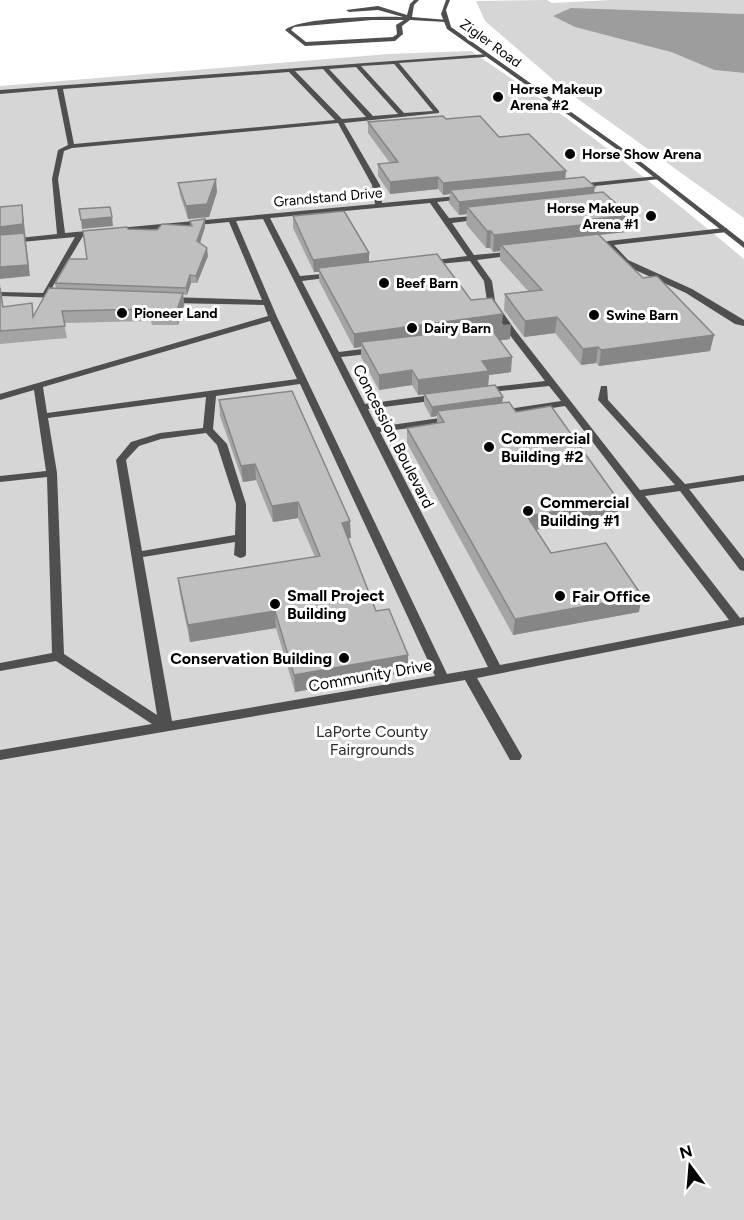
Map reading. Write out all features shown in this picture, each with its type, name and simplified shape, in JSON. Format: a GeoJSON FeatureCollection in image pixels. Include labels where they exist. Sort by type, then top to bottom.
{"type":"FeatureCollection","features":[{"type":"Feature","properties":{"kind":"street"},"geometry":{"type":"LineString","coordinates":[[375,0],[409,18]]}},
{"type":"Feature","properties":{"kind":"street"},"geometry":{"type":"LineString","coordinates":[[417,0],[412,4],[409,18],[399,25],[400,34],[395,39],[305,44],[288,30],[293,26],[382,18],[409,18],[445,20]]}},
{"type":"Feature","properties":{"kind":"street","name":"Zigler Road"},"geometry":{"type":"LineString","coordinates":[[448,0],[444,6],[445,20],[449,28],[634,159],[744,246]]}},
{"type":"Feature","properties":{"kind":"street"},"geometry":{"type":"LineString","coordinates":[[349,10],[378,8],[392,10]]}},
{"type":"Feature","properties":{"kind":"street"},"geometry":{"type":"LineString","coordinates":[[0,92],[397,64],[485,55]]}},
{"type":"Feature","properties":{"kind":"street"},"geometry":{"type":"LineString","coordinates":[[61,236],[55,179],[61,150],[71,146],[437,112],[397,64]]}},
{"type":"Feature","properties":{"kind":"street"},"geometry":{"type":"LineString","coordinates":[[358,66],[402,115]]}},
{"type":"Feature","properties":{"kind":"street"},"geometry":{"type":"LineString","coordinates":[[325,68],[371,118]]}},
{"type":"Feature","properties":{"kind":"street"},"geometry":{"type":"LineString","coordinates":[[291,70],[340,121],[376,185],[379,206]]}},
{"type":"Feature","properties":{"kind":"street"},"geometry":{"type":"LineString","coordinates":[[60,87],[71,146]]}},
{"type":"Feature","properties":{"kind":"street"},"geometry":{"type":"LineString","coordinates":[[571,187],[658,178]]}},
{"type":"Feature","properties":{"kind":"street","name":"Grandstand Drive"},"geometry":{"type":"LineString","coordinates":[[0,242],[480,196]]}},
{"type":"Feature","properties":{"kind":"street"},"geometry":{"type":"LineString","coordinates":[[433,201],[488,281],[491,301],[512,332],[636,494],[741,622]]}},
{"type":"Feature","properties":{"kind":"street","name":"Concession Boulevard"},"geometry":{"type":"LineString","coordinates":[[266,216],[496,670]]}},
{"type":"Feature","properties":{"kind":"street"},"geometry":{"type":"LineString","coordinates":[[445,221],[491,216]]}},
{"type":"Feature","properties":{"kind":"street"},"geometry":{"type":"LineString","coordinates":[[231,219],[273,317],[443,679]]}},
{"type":"Feature","properties":{"kind":"street"},"geometry":{"type":"LineString","coordinates":[[597,244],[724,230]]}},
{"type":"Feature","properties":{"kind":"street"},"geometry":{"type":"LineString","coordinates":[[46,295],[49,286],[81,234]]}},
{"type":"Feature","properties":{"kind":"street"},"geometry":{"type":"LineString","coordinates":[[608,243],[625,262],[689,291],[738,322],[744,323]]}},
{"type":"Feature","properties":{"kind":"street"},"geometry":{"type":"LineString","coordinates":[[415,265],[530,251]]}},
{"type":"Feature","properties":{"kind":"street"},"geometry":{"type":"LineString","coordinates":[[298,279],[344,274]]}},
{"type":"Feature","properties":{"kind":"street"},"geometry":{"type":"LineString","coordinates":[[0,294],[68,296]]}},
{"type":"Feature","properties":{"kind":"street"},"geometry":{"type":"LineString","coordinates":[[160,300],[267,303]]}},
{"type":"Feature","properties":{"kind":"street"},"geometry":{"type":"LineString","coordinates":[[0,397],[273,317]]}},
{"type":"Feature","properties":{"kind":"street"},"geometry":{"type":"LineString","coordinates":[[500,333],[512,332]]}},
{"type":"Feature","properties":{"kind":"street"},"geometry":{"type":"LineString","coordinates":[[336,355],[383,349]]}},
{"type":"Feature","properties":{"kind":"street"},"geometry":{"type":"LineString","coordinates":[[43,416],[303,381]]}},
{"type":"Feature","properties":{"kind":"street"},"geometry":{"type":"LineString","coordinates":[[468,393],[551,382]]}},
{"type":"Feature","properties":{"kind":"street"},"geometry":{"type":"LineString","coordinates":[[38,386],[52,473],[58,656]]}},
{"type":"Feature","properties":{"kind":"street"},"geometry":{"type":"LineString","coordinates":[[604,388],[603,400],[683,488],[744,567]]}},
{"type":"Feature","properties":{"kind":"street"},"geometry":{"type":"LineString","coordinates":[[210,394],[208,430],[222,444],[241,504],[240,555]]}},
{"type":"Feature","properties":{"kind":"street"},"geometry":{"type":"LineString","coordinates":[[363,407],[445,396]]}},
{"type":"Feature","properties":{"kind":"street"},"geometry":{"type":"LineString","coordinates":[[567,404],[491,416],[574,413]]}},
{"type":"Feature","properties":{"kind":"street"},"geometry":{"type":"LineString","coordinates":[[375,430],[469,419]]}},
{"type":"Feature","properties":{"kind":"street"},"geometry":{"type":"LineString","coordinates":[[166,727],[121,460],[135,444],[160,436],[208,430]]}},
{"type":"Feature","properties":{"kind":"street"},"geometry":{"type":"LineString","coordinates":[[0,479],[52,473]]}},
{"type":"Feature","properties":{"kind":"street"},"geometry":{"type":"LineString","coordinates":[[636,494],[744,478]]}},
{"type":"Feature","properties":{"kind":"street"},"geometry":{"type":"LineString","coordinates":[[137,555],[239,538]]}},
{"type":"Feature","properties":{"kind":"street","name":"Community Drive"},"geometry":{"type":"LineString","coordinates":[[0,755],[469,675],[741,622]]}},
{"type":"Feature","properties":{"kind":"street"},"geometry":{"type":"LineString","coordinates":[[0,667],[58,656],[166,727]]}},
{"type":"Feature","properties":{"kind":"street"},"geometry":{"type":"LineString","coordinates":[[469,675],[515,756]]}},
{"type":"Feature","properties":{"kind":"green space"},"geometry":{"type":"Polygon","coordinates":[[[547,0],[552,3],[611,0],[744,0],[744,14],[685,13],[671,52],[714,70],[744,73],[744,218],[564,89],[485,21],[476,1],[547,0]]]}},
{"type":"Feature","properties":{"kind":"green space","name":"LaPorte County Fairgrounds"},"geometry":{"type":"Polygon","coordinates":[[[471,51],[610,151],[744,259],[744,1220],[0,1220],[0,86],[388,54],[471,51]]]}},
{"type":"Feature","properties":{"kind":"shaded area"},"geometry":{"type":"Polygon","coordinates":[[[571,8],[744,14],[744,73],[714,70],[671,52],[575,27],[553,16],[571,8]]]}},
{"type":"Feature","properties":{"kind":"building"},"geometry":{"type":"Polygon","coordinates":[[[443,116],[446,119],[480,116],[499,137],[529,134],[566,171],[443,183],[438,177],[390,182],[378,164],[398,162],[368,122],[443,116]]]}},
{"type":"Feature","properties":{"kind":"building"},"geometry":{"type":"Polygon","coordinates":[[[584,177],[595,187],[459,202],[450,190],[584,177]]]}},
{"type":"Feature","properties":{"kind":"building"},"geometry":{"type":"Polygon","coordinates":[[[216,179],[207,204],[186,206],[178,183],[216,179]]]}},
{"type":"Feature","properties":{"kind":"building"},"geometry":{"type":"Polygon","coordinates":[[[603,192],[629,215],[586,220],[590,224],[494,235],[491,231],[487,231],[467,207],[603,192]]]}},
{"type":"Feature","properties":{"kind":"building"},"geometry":{"type":"Polygon","coordinates":[[[22,205],[23,224],[0,227],[0,207],[22,205]]]}},
{"type":"Feature","properties":{"kind":"building"},"geometry":{"type":"Polygon","coordinates":[[[110,207],[112,217],[81,220],[79,209],[110,207]]]}},
{"type":"Feature","properties":{"kind":"building"},"geometry":{"type":"Polygon","coordinates":[[[344,211],[369,253],[313,260],[293,216],[344,211]]]}},
{"type":"Feature","properties":{"kind":"building"},"geometry":{"type":"Polygon","coordinates":[[[205,219],[197,241],[207,248],[196,276],[190,275],[186,288],[55,283],[69,259],[87,259],[83,231],[127,227],[128,229],[157,230],[162,224],[192,226],[190,221],[205,219]]]}},
{"type":"Feature","properties":{"kind":"building"},"geometry":{"type":"Polygon","coordinates":[[[24,233],[28,265],[0,267],[0,235],[24,233]]]}},
{"type":"Feature","properties":{"kind":"building"},"geometry":{"type":"Polygon","coordinates":[[[598,234],[643,278],[657,276],[714,335],[601,350],[598,347],[583,349],[557,317],[525,321],[505,294],[542,290],[501,245],[598,234]]]}},
{"type":"Feature","properties":{"kind":"building"},"geometry":{"type":"Polygon","coordinates":[[[437,254],[471,300],[492,298],[503,314],[354,334],[318,268],[437,254]]]}},
{"type":"Feature","properties":{"kind":"building"},"geometry":{"type":"Polygon","coordinates":[[[0,288],[3,307],[32,303],[33,317],[49,288],[183,293],[176,313],[150,313],[152,309],[62,311],[65,326],[0,331],[0,288]]]}},
{"type":"Feature","properties":{"kind":"building"},"geometry":{"type":"Polygon","coordinates":[[[490,327],[512,357],[482,361],[489,371],[418,380],[412,370],[379,375],[361,342],[490,327]]]}},
{"type":"Feature","properties":{"kind":"building"},"geometry":{"type":"Polygon","coordinates":[[[495,385],[503,397],[432,407],[424,394],[495,385]]]}},
{"type":"Feature","properties":{"kind":"building"},"geometry":{"type":"Polygon","coordinates":[[[292,391],[350,521],[342,523],[376,611],[389,609],[408,655],[294,675],[275,611],[188,625],[178,578],[320,556],[298,502],[272,506],[255,464],[241,466],[219,400],[292,391]]]}},
{"type":"Feature","properties":{"kind":"building"},"geometry":{"type":"Polygon","coordinates":[[[509,402],[516,412],[551,406],[619,501],[527,516],[551,553],[606,543],[642,596],[515,619],[407,428],[444,422],[437,411],[509,402]]]}},
{"type":"Feature","properties":{"kind":"place","name":"Horse Makeup Arena #2"},"geometry":{"type":"Point","coordinates":[498,97]}},
{"type":"Feature","properties":{"kind":"place","name":"Horse Show Arena"},"geometry":{"type":"Point","coordinates":[570,154]}},
{"type":"Feature","properties":{"kind":"place","name":"Horse Makeup Arena #1"},"geometry":{"type":"Point","coordinates":[651,216]}},
{"type":"Feature","properties":{"kind":"place","name":"Beef Barn"},"geometry":{"type":"Point","coordinates":[384,283]}},
{"type":"Feature","properties":{"kind":"place","name":"Pioneer Land"},"geometry":{"type":"Point","coordinates":[122,313]}},
{"type":"Feature","properties":{"kind":"place","name":"Swine Barn"},"geometry":{"type":"Point","coordinates":[594,315]}},
{"type":"Feature","properties":{"kind":"place","name":"Dairy Barn"},"geometry":{"type":"Point","coordinates":[412,328]}},
{"type":"Feature","properties":{"kind":"place","name":"Commercial Building #2"},"geometry":{"type":"Point","coordinates":[489,447]}},
{"type":"Feature","properties":{"kind":"place","name":"Commercial Building #1"},"geometry":{"type":"Point","coordinates":[528,511]}},
{"type":"Feature","properties":{"kind":"place","name":"Fair Office"},"geometry":{"type":"Point","coordinates":[560,596]}},
{"type":"Feature","properties":{"kind":"place","name":"Small Project Building"},"geometry":{"type":"Point","coordinates":[275,604]}},
{"type":"Feature","properties":{"kind":"place","name":"Conservation Building"},"geometry":{"type":"Point","coordinates":[344,658]}}]}
